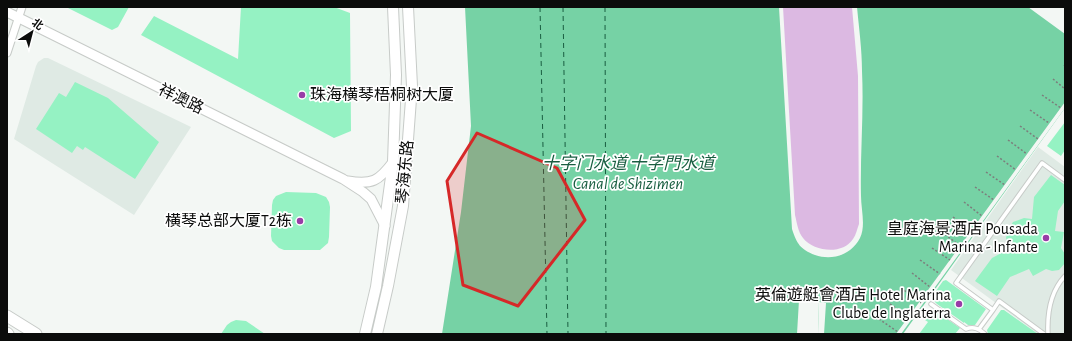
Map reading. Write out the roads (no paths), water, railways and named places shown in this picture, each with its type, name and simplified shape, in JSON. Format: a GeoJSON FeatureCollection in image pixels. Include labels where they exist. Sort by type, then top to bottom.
{"type":"FeatureCollection","features":[{"type":"Feature","properties":{"kind":"main road","name":"琴海东路"},"geometry":{"type":"LineString","coordinates":[[364,334],[376,287],[393,162],[396,75],[393,7]]}},
{"type":"Feature","properties":{"kind":"main road","name":"琴海东路"},"geometry":{"type":"LineString","coordinates":[[377,334],[388,286],[403,206],[412,86],[408,7]]}},
{"type":"Feature","properties":{"kind":"main road"},"geometry":{"type":"LineString","coordinates":[[7,316],[36,334]]}},
{"type":"Feature","properties":{"kind":"street"},"geometry":{"type":"LineString","coordinates":[[7,53],[22,7]]}},
{"type":"Feature","properties":{"kind":"street","name":"祥澳路"},"geometry":{"type":"LineString","coordinates":[[7,12],[343,179],[371,199],[385,226]]}},
{"type":"Feature","properties":{"kind":"street","name":"祥澳路"},"geometry":{"type":"LineString","coordinates":[[343,179],[360,183],[368,183],[376,180],[385,173],[393,162]]}},
{"type":"Feature","properties":{"kind":"lane"},"geometry":{"type":"LineString","coordinates":[[993,310],[956,283],[1042,163],[1065,180]]}},
{"type":"Feature","properties":{"kind":"lane"},"geometry":{"type":"LineString","coordinates":[[1048,334],[1048,317],[1051,299],[1055,288],[1065,276]]}},
{"type":"Feature","properties":{"kind":"lane"},"geometry":{"type":"LineString","coordinates":[[979,329],[999,301],[1044,334]]}},
{"type":"Feature","properties":{"kind":"lane"},"geometry":{"type":"LineString","coordinates":[[932,304],[966,329],[979,329],[985,334]]}},
{"type":"Feature","properties":{"kind":"lane"},"geometry":{"type":"LineString","coordinates":[[962,334],[966,329]]}},
{"type":"Feature","properties":{"kind":"water","name":"十字门水道 十字門水道 Canal de Shizimen"},"geometry":{"type":"Polygon","coordinates":[[[465,7],[779,7],[792,229],[802,248],[821,257],[834,257],[852,249],[860,238],[863,228],[861,201],[862,55],[857,7],[1028,7],[1065,34],[1065,108],[903,334],[818,334],[819,301],[816,299],[802,297],[799,300],[797,334],[442,334],[461,212],[471,126],[465,7]]]}},
{"type":"Feature","properties":{"kind":"place","name":"珠海横琴梧桐树大厦"},"geometry":{"type":"Point","coordinates":[302,95]}},
{"type":"Feature","properties":{"kind":"place","name":"横琴总部大厦T2栋"},"geometry":{"type":"Point","coordinates":[300,221]}},
{"type":"Feature","properties":{"kind":"place","name":"皇庭海景酒店 Pousada Marina - Infante"},"geometry":{"type":"Point","coordinates":[1046,238]}},
{"type":"Feature","properties":{"kind":"place","name":"英倫遊艇會酒店 Hotel Marina Clube de Inglaterra"},"geometry":{"type":"Point","coordinates":[959,304]}}]}
